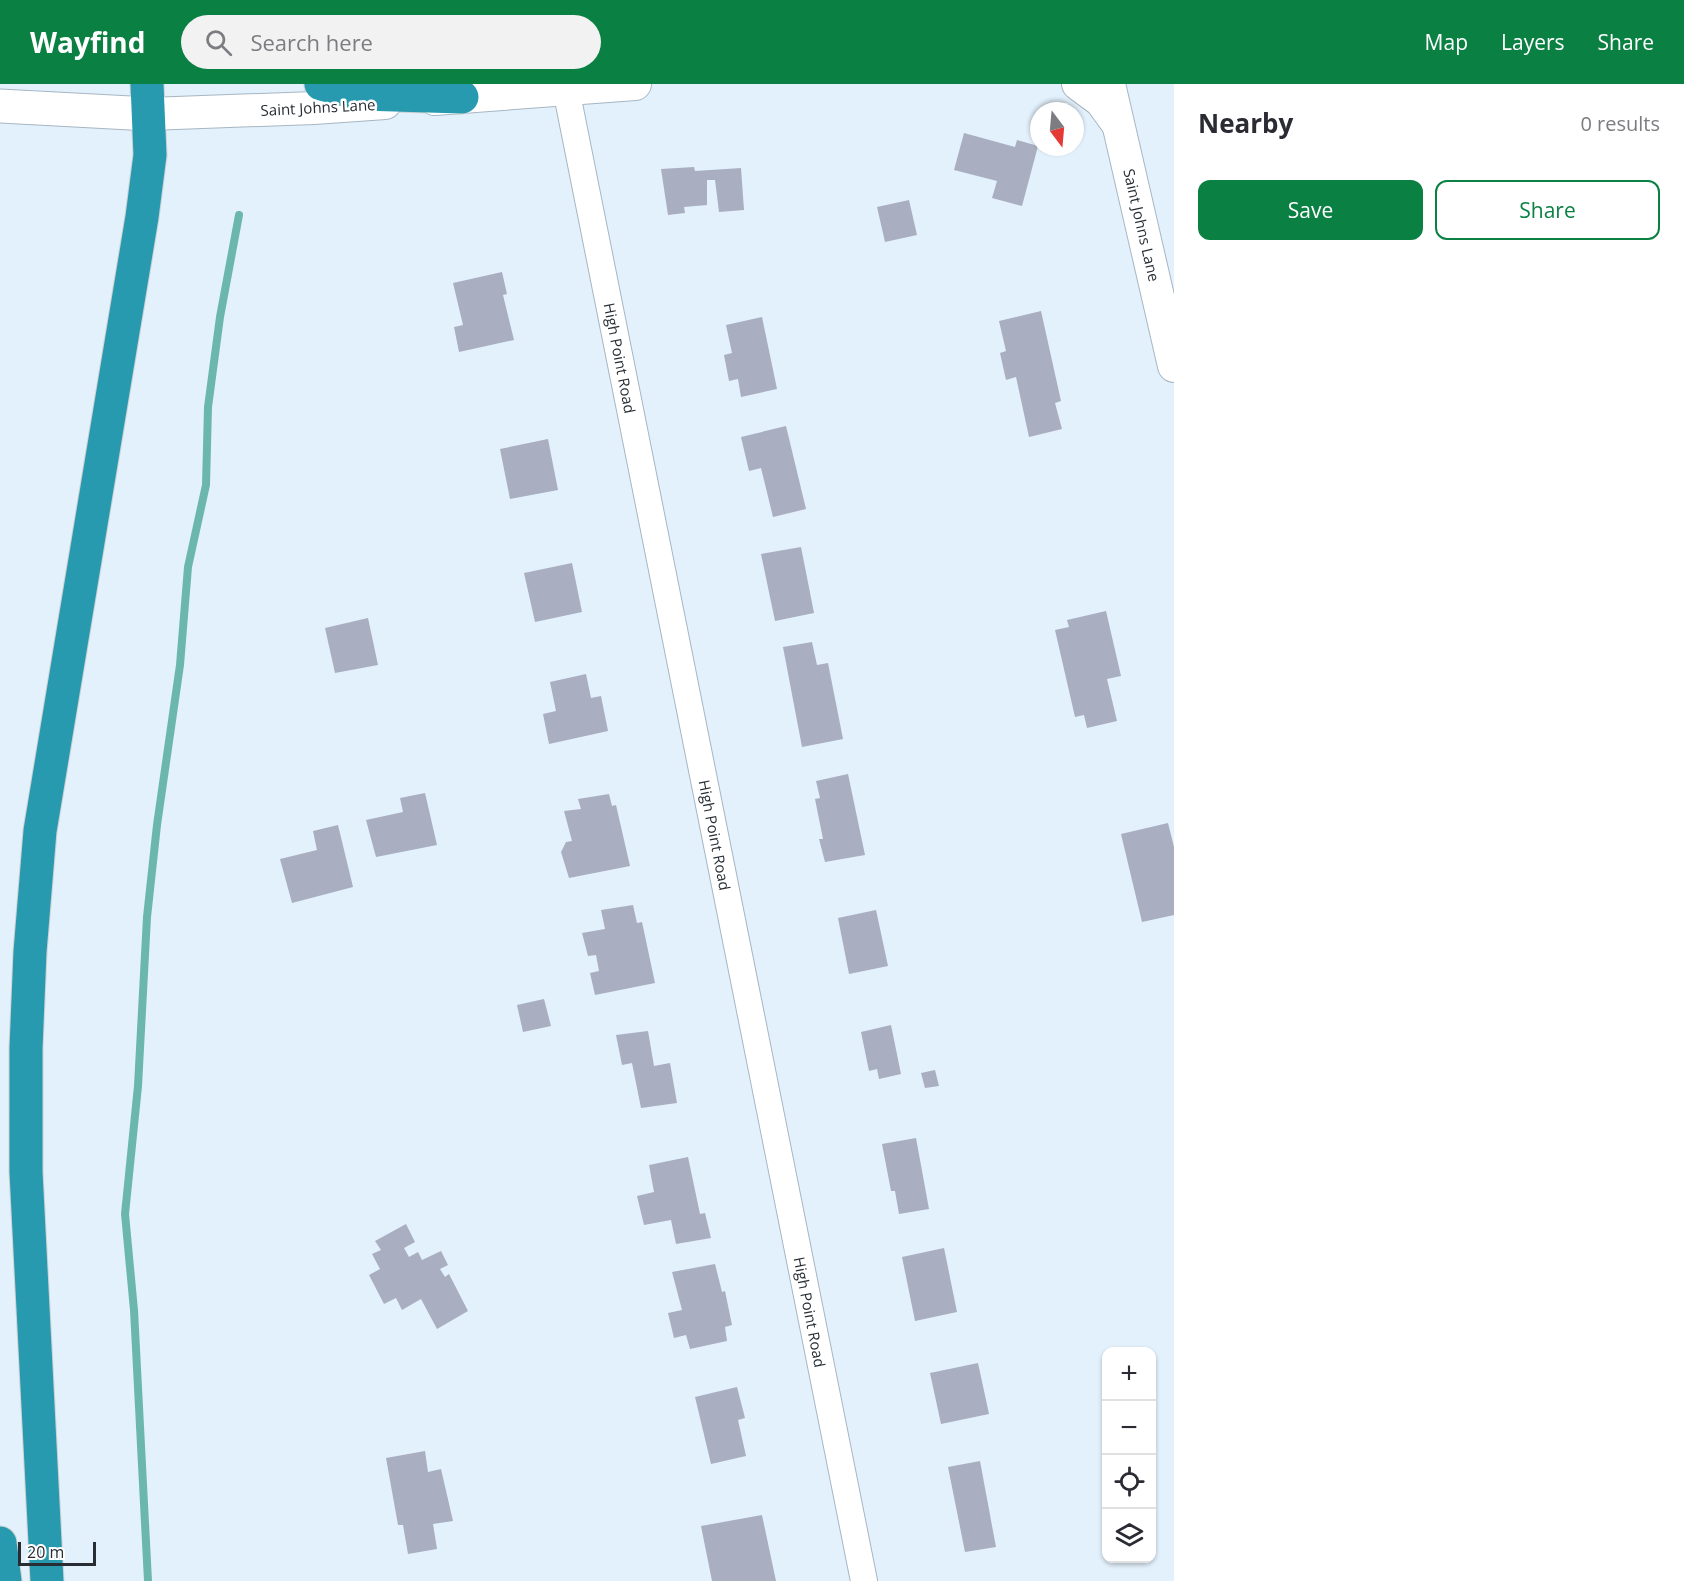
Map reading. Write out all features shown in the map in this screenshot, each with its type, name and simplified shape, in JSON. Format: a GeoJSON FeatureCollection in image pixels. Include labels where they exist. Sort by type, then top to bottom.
{"type":"FeatureCollection","features":[{"type":"Feature","properties":{"kind":"highway"},"geometry":{"type":"LineString","coordinates":[[321,84],[361,94],[462,97]]}},
{"type":"Feature","properties":{"kind":"highway"},"geometry":{"type":"LineString","coordinates":[[47,1581],[26,1172],[26,1048],[30,952],[40,831],[142,217],[150,155],[148,99]]}},
{"type":"Feature","properties":{"kind":"highway"},"geometry":{"type":"LineString","coordinates":[[0,1543],[5,1581]]}},
{"type":"Feature","properties":{"kind":"main road","name":"Saint Johns Lane"},"geometry":{"type":"LineString","coordinates":[[0,106],[148,99]]}},
{"type":"Feature","properties":{"kind":"street","name":"Saint Johns Lane"},"geometry":{"type":"LineString","coordinates":[[148,99],[314,108],[634,84]]}},
{"type":"Feature","properties":{"kind":"street"},"geometry":{"type":"LineString","coordinates":[[1078,84],[1101,101],[1118,124]]}},
{"type":"Feature","properties":{"kind":"street","name":"Saint Johns Lane"},"geometry":{"type":"LineString","coordinates":[[1109,84],[1174,366]]}},
{"type":"Feature","properties":{"kind":"street","name":"High Point Road"},"geometry":{"type":"LineString","coordinates":[[566,89],[864,1581]]}},
{"type":"Feature","properties":{"kind":"building"},"geometry":{"type":"Polygon","coordinates":[[[964,133],[1015,147],[1017,140],[1030,144],[1030,156],[1035,156],[1022,206],[992,198],[997,181],[954,170],[964,133]]]}},
{"type":"Feature","properties":{"kind":"building"},"geometry":{"type":"Polygon","coordinates":[[[694,167],[695,171],[741,168],[744,210],[719,212],[715,180],[707,180],[707,205],[684,207],[685,213],[668,215],[661,169],[694,167]]]}},
{"type":"Feature","properties":{"kind":"building"},"geometry":{"type":"Polygon","coordinates":[[[909,200],[917,235],[885,242],[877,207],[909,200]]]}},
{"type":"Feature","properties":{"kind":"building"},"geometry":{"type":"Polygon","coordinates":[[[502,272],[507,294],[503,295],[514,340],[459,352],[454,327],[463,325],[453,283],[502,272]]]}},
{"type":"Feature","properties":{"kind":"building"},"geometry":{"type":"Polygon","coordinates":[[[1041,311],[1061,401],[1055,403],[1062,429],[1029,437],[1016,377],[1006,380],[1000,353],[1006,351],[999,321],[1041,311]]]}},
{"type":"Feature","properties":{"kind":"building"},"geometry":{"type":"Polygon","coordinates":[[[762,317],[777,389],[741,397],[738,379],[729,381],[724,355],[732,353],[726,325],[762,317]]]}},
{"type":"Feature","properties":{"kind":"building"},"geometry":{"type":"Polygon","coordinates":[[[786,426],[806,509],[773,517],[761,468],[749,471],[741,437],[786,426]]]}},
{"type":"Feature","properties":{"kind":"building"},"geometry":{"type":"Polygon","coordinates":[[[548,439],[558,490],[510,499],[500,449],[548,439]]]}},
{"type":"Feature","properties":{"kind":"building"},"geometry":{"type":"Polygon","coordinates":[[[801,547],[814,613],[775,621],[761,554],[801,547]]]}},
{"type":"Feature","properties":{"kind":"building"},"geometry":{"type":"Polygon","coordinates":[[[572,563],[582,612],[535,622],[524,573],[572,563]]]}},
{"type":"Feature","properties":{"kind":"building"},"geometry":{"type":"Polygon","coordinates":[[[1106,611],[1121,676],[1107,679],[1117,721],[1087,728],[1084,715],[1075,717],[1055,630],[1069,627],[1067,620],[1106,611]]]}},
{"type":"Feature","properties":{"kind":"building"},"geometry":{"type":"Polygon","coordinates":[[[368,618],[378,665],[335,673],[325,628],[368,618]]]}},
{"type":"Feature","properties":{"kind":"building"},"geometry":{"type":"Polygon","coordinates":[[[812,642],[817,665],[828,663],[843,739],[802,747],[783,647],[812,642]]]}},
{"type":"Feature","properties":{"kind":"building"},"geometry":{"type":"Polygon","coordinates":[[[586,674],[591,698],[601,696],[608,731],[549,744],[543,714],[556,711],[550,682],[586,674]]]}},
{"type":"Feature","properties":{"kind":"building"},"geometry":{"type":"Polygon","coordinates":[[[848,774],[865,855],[825,862],[819,839],[823,839],[815,799],[820,798],[816,781],[848,774]]]}},
{"type":"Feature","properties":{"kind":"building"},"geometry":{"type":"Polygon","coordinates":[[[425,793],[437,845],[376,857],[366,820],[403,812],[400,798],[425,793]]]}},
{"type":"Feature","properties":{"kind":"building"},"geometry":{"type":"Polygon","coordinates":[[[609,794],[612,806],[616,805],[630,866],[569,878],[561,852],[566,842],[572,841],[564,811],[581,809],[578,799],[609,794]]]}},
{"type":"Feature","properties":{"kind":"building"},"geometry":{"type":"Polygon","coordinates":[[[1168,823],[1174,847],[1174,915],[1142,922],[1121,834],[1168,823]]]}},
{"type":"Feature","properties":{"kind":"building"},"geometry":{"type":"Polygon","coordinates":[[[338,825],[353,887],[292,903],[280,859],[317,850],[313,831],[338,825]]]}},
{"type":"Feature","properties":{"kind":"building"},"geometry":{"type":"Polygon","coordinates":[[[633,905],[637,923],[642,922],[655,983],[595,995],[590,973],[599,971],[596,955],[588,956],[582,933],[605,929],[601,910],[633,905]]]}},
{"type":"Feature","properties":{"kind":"building"},"geometry":{"type":"Polygon","coordinates":[[[876,910],[888,966],[849,974],[838,918],[876,910]]]}},
{"type":"Feature","properties":{"kind":"building"},"geometry":{"type":"Polygon","coordinates":[[[544,999],[551,1026],[523,1032],[517,1005],[544,999]]]}},
{"type":"Feature","properties":{"kind":"building"},"geometry":{"type":"Polygon","coordinates":[[[891,1025],[901,1074],[879,1079],[877,1069],[869,1071],[861,1032],[891,1025]]]}},
{"type":"Feature","properties":{"kind":"building"},"geometry":{"type":"Polygon","coordinates":[[[648,1031],[654,1066],[670,1063],[677,1103],[641,1108],[632,1063],[622,1065],[616,1035],[648,1031]]]}},
{"type":"Feature","properties":{"kind":"building"},"geometry":{"type":"Polygon","coordinates":[[[935,1070],[939,1086],[925,1088],[921,1073],[935,1070]]]}},
{"type":"Feature","properties":{"kind":"building"},"geometry":{"type":"Polygon","coordinates":[[[916,1138],[929,1209],[899,1214],[895,1191],[891,1191],[882,1144],[916,1138]]]}},
{"type":"Feature","properties":{"kind":"building"},"geometry":{"type":"Polygon","coordinates":[[[688,1157],[700,1214],[705,1213],[711,1238],[676,1244],[671,1220],[644,1225],[637,1196],[654,1192],[649,1165],[688,1157]]]}},
{"type":"Feature","properties":{"kind":"building"},"geometry":{"type":"Polygon","coordinates":[[[406,1224],[415,1242],[404,1248],[409,1257],[418,1252],[422,1260],[441,1251],[448,1265],[440,1269],[445,1277],[449,1274],[468,1311],[437,1329],[421,1299],[402,1310],[396,1298],[384,1304],[369,1275],[380,1269],[372,1254],[381,1250],[375,1241],[406,1224]]]}},
{"type":"Feature","properties":{"kind":"building"},"geometry":{"type":"Polygon","coordinates":[[[944,1248],[957,1312],[915,1321],[902,1257],[944,1248]]]}},
{"type":"Feature","properties":{"kind":"building"},"geometry":{"type":"Polygon","coordinates":[[[715,1264],[722,1292],[725,1291],[732,1325],[725,1327],[727,1341],[690,1349],[686,1335],[674,1338],[668,1313],[682,1310],[672,1272],[715,1264]]]}},
{"type":"Feature","properties":{"kind":"building"},"geometry":{"type":"Polygon","coordinates":[[[978,1363],[989,1414],[941,1424],[930,1373],[978,1363]]]}},
{"type":"Feature","properties":{"kind":"building"},"geometry":{"type":"Polygon","coordinates":[[[737,1387],[745,1418],[738,1420],[746,1456],[711,1464],[695,1397],[737,1387]]]}},
{"type":"Feature","properties":{"kind":"building"},"geometry":{"type":"Polygon","coordinates":[[[425,1451],[428,1472],[441,1469],[453,1521],[433,1524],[437,1549],[408,1554],[403,1525],[398,1525],[386,1458],[425,1451]]]}},
{"type":"Feature","properties":{"kind":"building"},"geometry":{"type":"Polygon","coordinates":[[[980,1461],[996,1547],[965,1552],[948,1467],[980,1461]]]}},
{"type":"Feature","properties":{"kind":"building"},"geometry":{"type":"Polygon","coordinates":[[[762,1515],[776,1581],[712,1581],[701,1526],[762,1515]]]}},
{"type":"Feature","properties":{"kind":"waterway"},"geometry":{"type":"LineString","coordinates":[[148,1581],[134,1310],[125,1214],[138,1086],[147,917],[157,825],[180,665],[188,567],[206,485],[208,407],[220,317],[239,215]]}}]}
